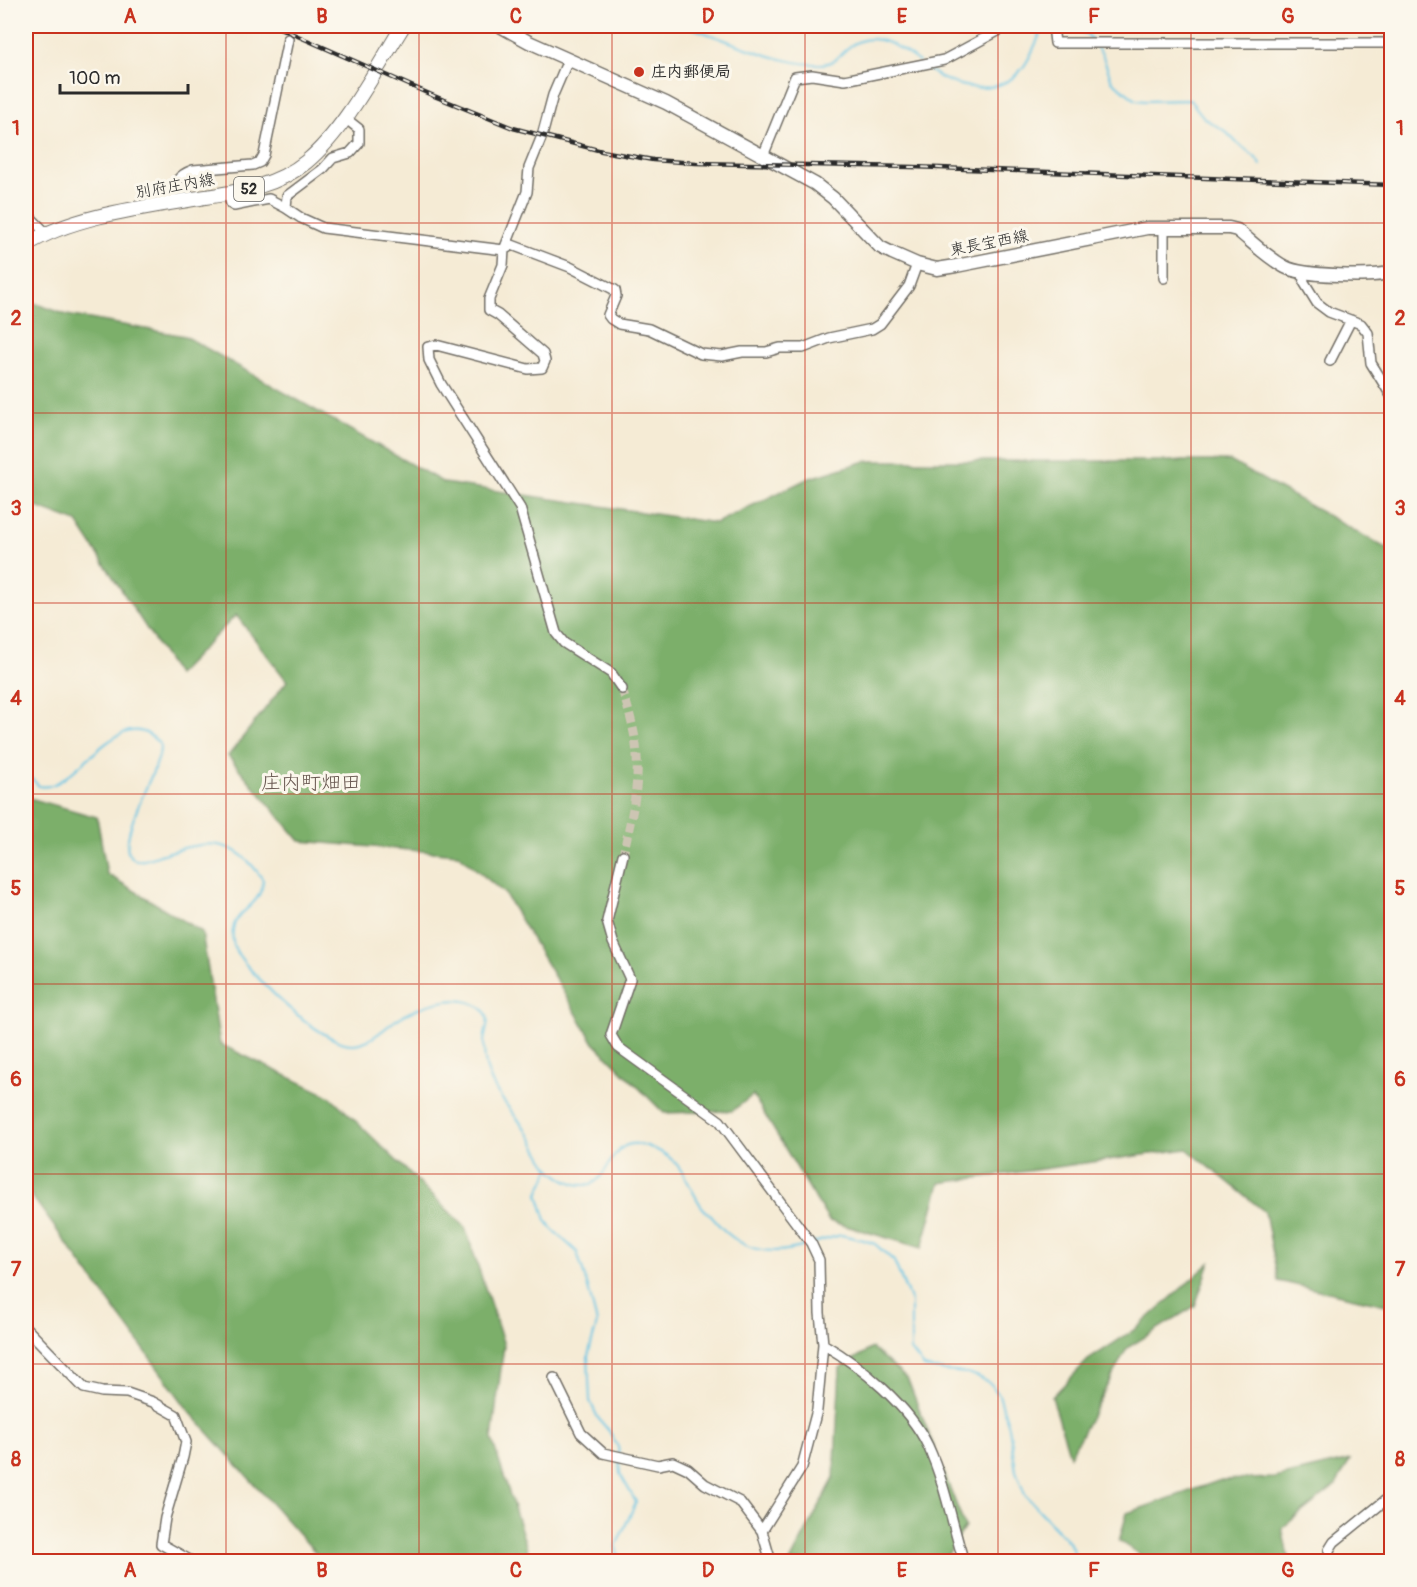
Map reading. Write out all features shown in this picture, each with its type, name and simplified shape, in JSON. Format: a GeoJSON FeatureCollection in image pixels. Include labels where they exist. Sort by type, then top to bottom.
{"type":"FeatureCollection","features":[{"type":"Feature","properties":{"kind":"main road","name":"別府庄内線"},"geometry":{"type":"LineString","coordinates":[[26,245],[46,233],[80,221],[168,203],[228,194],[262,186],[284,177],[321,149],[345,118],[403,26]]}},
{"type":"Feature","properties":{"kind":"main road","name":"東長宝西線"},"geometry":{"type":"LineString","coordinates":[[500,26],[529,42],[666,104],[815,184],[833,198],[880,247],[917,264],[937,268],[956,266],[1147,228],[1229,228],[1237,230],[1286,268],[1303,272],[1374,276],[1392,272]]}},
{"type":"Feature","properties":{"kind":"street"},"geometry":{"type":"LineString","coordinates":[[763,156],[795,77],[812,75],[845,80],[944,60],[1007,26]]}},
{"type":"Feature","properties":{"kind":"street"},"geometry":{"type":"LineString","coordinates":[[1053,26],[1055,43],[1392,43]]}},
{"type":"Feature","properties":{"kind":"street"},"geometry":{"type":"LineString","coordinates":[[168,203],[178,177],[187,172],[253,165],[260,162],[264,155],[288,39]]}},
{"type":"Feature","properties":{"kind":"street"},"geometry":{"type":"LineString","coordinates":[[568,60],[553,95],[542,136],[529,168],[527,192],[504,250],[503,266],[489,300],[489,310],[498,315],[543,354],[545,361],[542,368],[528,369],[436,345],[429,347],[429,360],[520,508],[556,633],[564,643],[611,673],[622,689]]}},
{"type":"Feature","properties":{"kind":"street"},"geometry":{"type":"LineString","coordinates":[[286,208],[287,196],[291,192],[333,158],[350,153],[359,143],[359,129],[345,118]]}},
{"type":"Feature","properties":{"kind":"street"},"geometry":{"type":"LineString","coordinates":[[228,194],[234,206],[269,199],[323,228],[504,250],[512,245],[570,267],[615,290],[616,296],[608,315],[611,320],[619,324],[649,329],[702,354],[722,356],[742,352],[766,352],[780,348],[803,348],[829,338],[872,329],[880,324],[902,297],[912,281],[917,264]]}},
{"type":"Feature","properties":{"kind":"street"},"geometry":{"type":"LineString","coordinates":[[26,215],[46,233]]}},
{"type":"Feature","properties":{"kind":"street"},"geometry":{"type":"LineString","coordinates":[[1164,228],[1164,278]]}},
{"type":"Feature","properties":{"kind":"street"},"geometry":{"type":"LineString","coordinates":[[1303,272],[1308,291],[1317,303],[1329,312],[1361,324],[1368,333],[1371,363],[1392,397]]}},
{"type":"Feature","properties":{"kind":"street"},"geometry":{"type":"LineString","coordinates":[[1330,361],[1351,320]]}},
{"type":"Feature","properties":{"kind":"street"},"geometry":{"type":"LineString","coordinates":[[623,855],[608,921],[613,942],[630,979],[611,1035],[618,1047],[720,1121],[811,1243],[819,1260],[823,1344],[817,1410],[802,1467],[762,1531]]}},
{"type":"Feature","properties":{"kind":"street"},"geometry":{"type":"LineString","coordinates":[[26,1328],[84,1388],[102,1392],[127,1393],[153,1402],[176,1415],[186,1442],[165,1518],[161,1544],[193,1562]]}},
{"type":"Feature","properties":{"kind":"street"},"geometry":{"type":"LineString","coordinates":[[823,1344],[843,1356],[882,1389],[915,1422],[928,1447],[964,1562]]}},
{"type":"Feature","properties":{"kind":"street"},"geometry":{"type":"LineString","coordinates":[[554,1377],[581,1433],[603,1453],[658,1465],[673,1462],[688,1469],[705,1484],[740,1502],[762,1531],[771,1562]]}},
{"type":"Feature","properties":{"kind":"street"},"geometry":{"type":"LineString","coordinates":[[1330,1562],[1329,1550],[1334,1542],[1392,1495]]}},
{"type":"Feature","properties":{"kind":"green space"},"geometry":{"type":"Polygon","coordinates":[[[26,300],[67,315],[185,336],[444,483],[716,523],[807,479],[866,461],[1230,461],[1391,551],[1391,1306],[1278,1281],[1265,1212],[1187,1149],[940,1183],[922,1248],[829,1221],[753,1095],[732,1111],[664,1113],[594,1043],[505,894],[458,854],[300,841],[228,756],[287,681],[236,615],[177,675],[77,522],[26,503],[26,300]]]}},
{"type":"Feature","properties":{"kind":"green space"},"geometry":{"type":"Polygon","coordinates":[[[26,797],[97,817],[107,874],[202,932],[220,1044],[331,1097],[465,1227],[504,1345],[492,1439],[531,1561],[323,1561],[189,1411],[26,1188],[26,797]]]}},
{"type":"Feature","properties":{"kind":"green space"},"geometry":{"type":"Polygon","coordinates":[[[1210,1263],[1195,1306],[1127,1348],[1070,1456],[1052,1397],[1088,1360],[1137,1328],[1210,1263]]]}},
{"type":"Feature","properties":{"kind":"green space"},"geometry":{"type":"Polygon","coordinates":[[[872,1348],[908,1380],[965,1527],[944,1561],[790,1562],[834,1478],[840,1368],[872,1348]]]}},
{"type":"Feature","properties":{"kind":"green space"},"geometry":{"type":"Polygon","coordinates":[[[1350,1460],[1336,1485],[1282,1528],[1289,1561],[1195,1562],[1146,1559],[1119,1541],[1127,1513],[1221,1480],[1275,1478],[1350,1460]]]}},
{"type":"Feature","properties":{"kind":"waterway"},"geometry":{"type":"LineString","coordinates":[[686,26],[766,55],[799,63],[831,62],[849,47],[868,39],[877,39],[895,46],[919,62]]}},
{"type":"Feature","properties":{"kind":"waterway"},"geometry":{"type":"LineString","coordinates":[[926,68],[948,81],[961,85],[974,87],[999,85],[1011,79],[1025,66],[1043,28],[1049,26]]}},
{"type":"Feature","properties":{"kind":"waterway"},"geometry":{"type":"LineString","coordinates":[[1065,26],[1087,34],[1092,41]]}},
{"type":"Feature","properties":{"kind":"waterway"},"geometry":{"type":"LineString","coordinates":[[1095,45],[1102,54],[1112,81],[1136,100],[1190,100],[1205,119],[1225,131],[1261,165]]}},
{"type":"Feature","properties":{"kind":"waterway"},"geometry":{"type":"LineString","coordinates":[[26,769],[28,775],[39,786],[53,785],[114,738],[130,731],[145,732],[160,745],[160,753],[131,826],[128,851],[132,858],[146,860],[187,847],[215,844],[228,847],[251,864],[263,880],[261,890],[257,898],[235,922],[234,947],[258,978],[308,1023],[333,1038],[354,1044],[372,1038],[396,1020],[426,1006],[450,1001],[472,1003],[487,1015],[484,1055],[488,1072],[497,1092],[531,1137],[544,1160],[559,1176],[576,1184],[588,1185],[597,1180],[623,1147],[633,1144],[647,1146],[675,1162],[701,1206],[733,1238],[755,1249],[767,1251],[780,1251],[808,1245]]}},
{"type":"Feature","properties":{"kind":"waterway"},"geometry":{"type":"LineString","coordinates":[[550,1168],[538,1194],[546,1220],[552,1229],[577,1252],[587,1284],[597,1323],[588,1356],[590,1401],[598,1418],[618,1447],[619,1454]]}},
{"type":"Feature","properties":{"kind":"waterway"},"geometry":{"type":"LineString","coordinates":[[813,1243],[841,1235],[864,1240],[875,1244],[894,1261],[911,1302],[911,1350],[924,1367],[967,1373],[991,1384],[999,1395],[1009,1427],[1016,1471],[1025,1495],[1069,1542],[1078,1562]]}},
{"type":"Feature","properties":{"kind":"waterway"},"geometry":{"type":"LineString","coordinates":[[619,1460],[620,1474],[636,1502],[616,1546],[619,1562]]}},
{"type":"Feature","properties":{"kind":"tunnel"},"geometry":{"type":"LineString","coordinates":[[622,689],[634,731],[637,769],[637,782],[623,855]]}},
{"type":"Feature","properties":{"kind":"railway"},"geometry":{"type":"LineString","coordinates":[[275,26],[513,128],[602,151],[653,160],[1392,185]]}},
{"type":"Feature","properties":{"kind":"place","name":"庄内郵便局"},"geometry":{"type":"Point","coordinates":[639,72]}},
{"type":"Feature","properties":{"kind":"district","name":"庄内町畑田"},"geometry":{"type":"Point","coordinates":[311,782]}}]}
